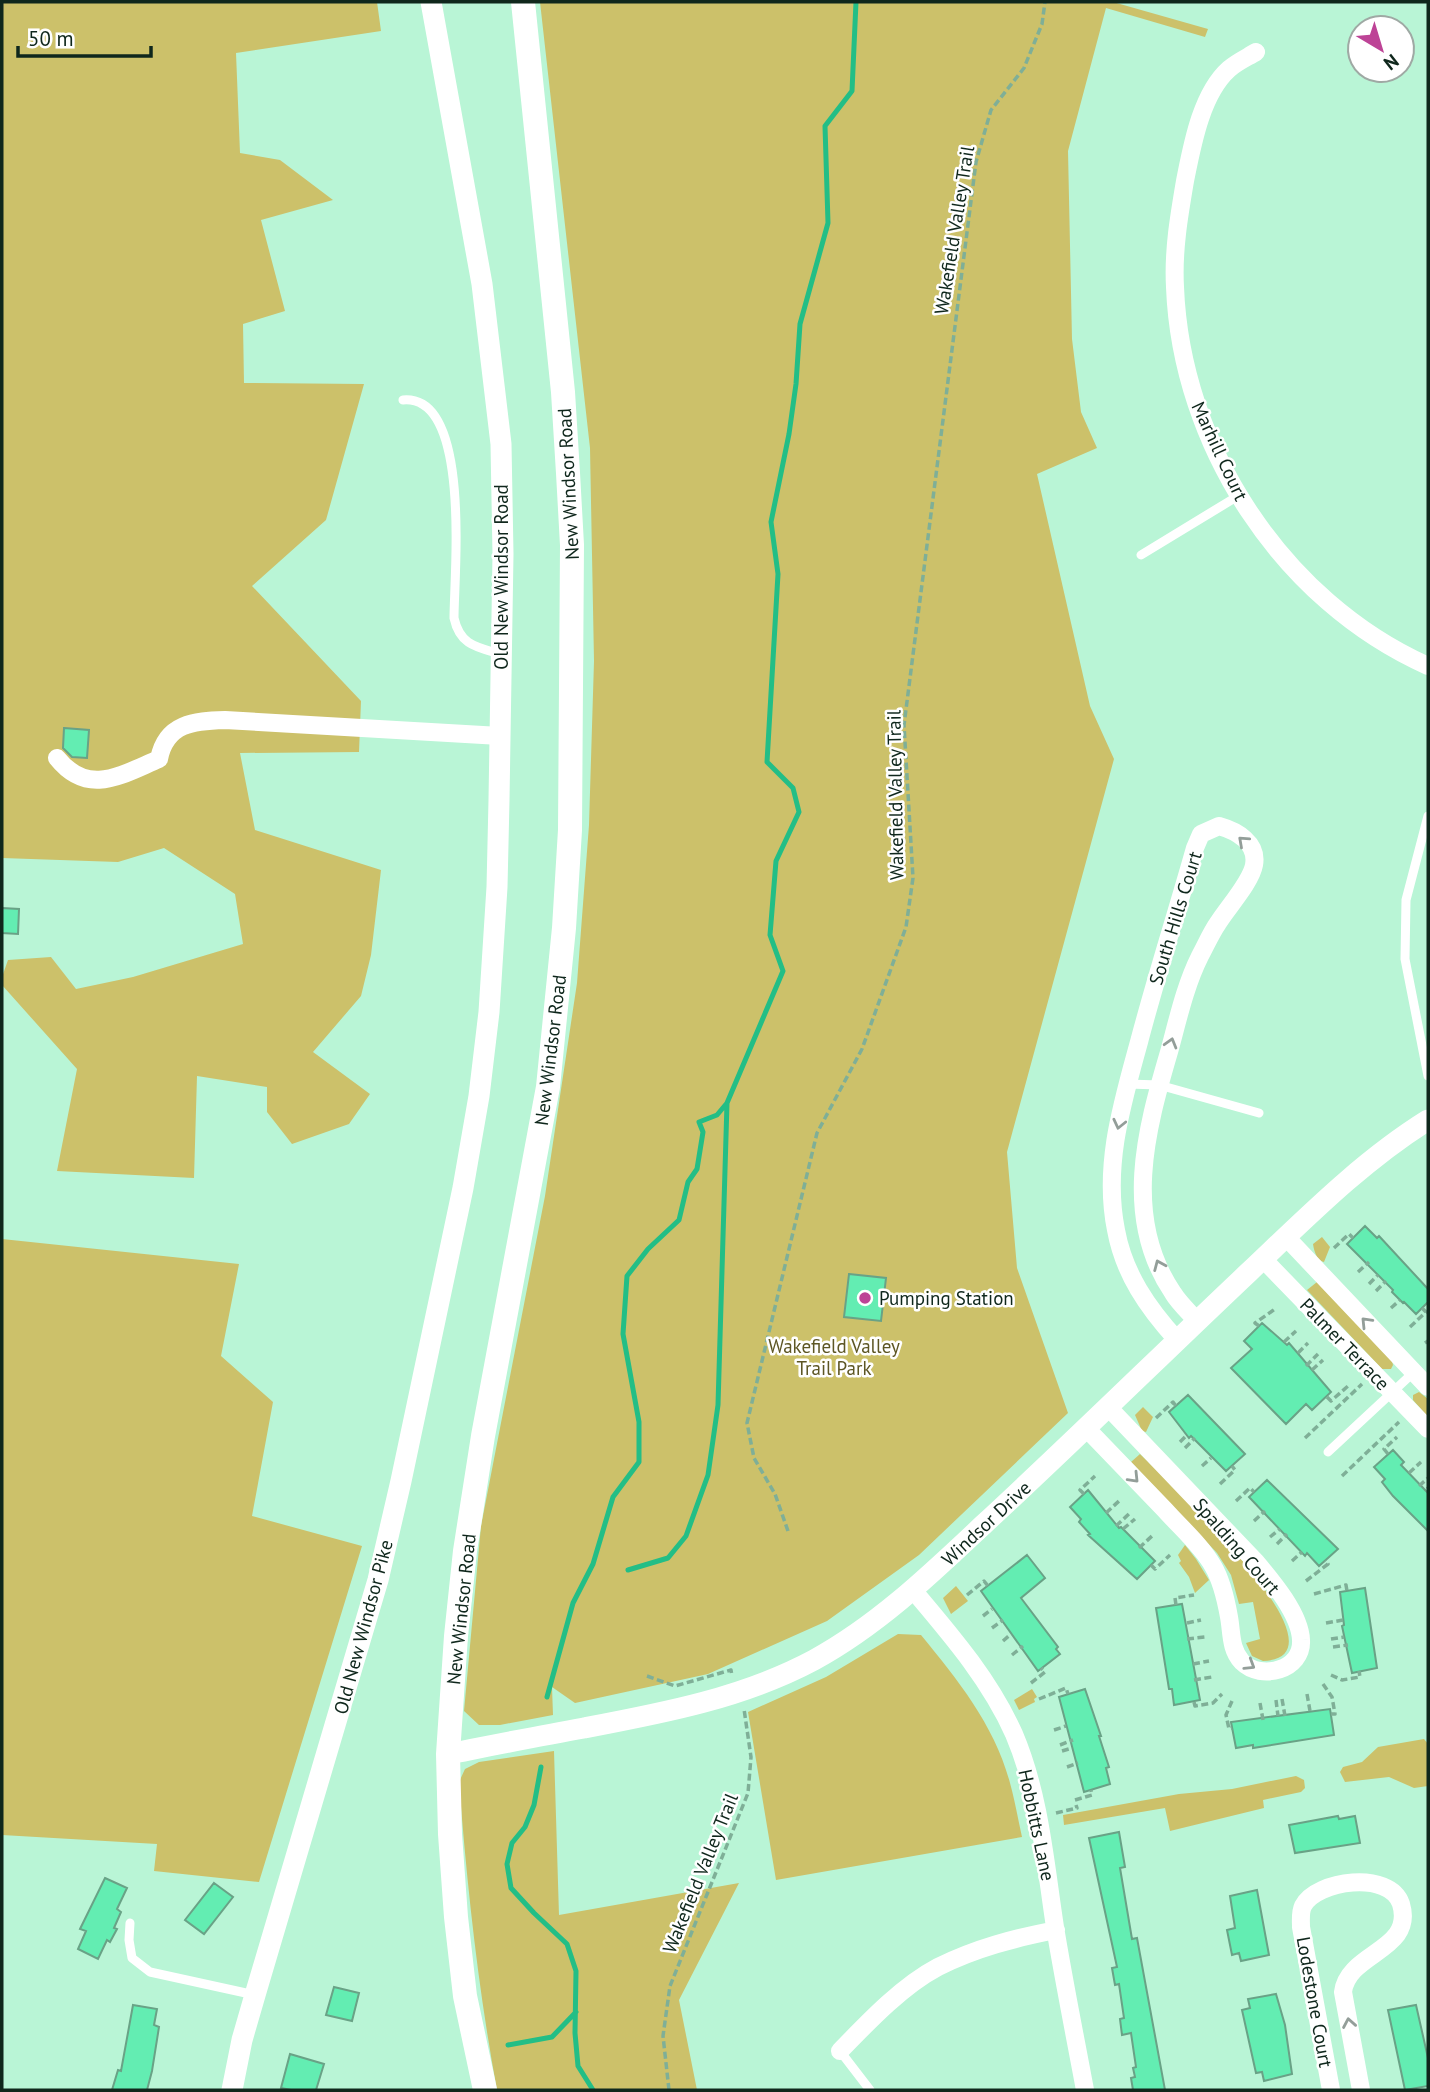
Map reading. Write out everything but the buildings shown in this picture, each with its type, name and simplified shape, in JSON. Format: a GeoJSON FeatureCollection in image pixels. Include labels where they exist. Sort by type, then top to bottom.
{"type":"FeatureCollection","features":[{"type":"Feature","properties":{"kind":"main road","name":"New Windsor Road"},"geometry":{"type":"LineString","coordinates":[[485,2090],[465,1996],[456,1917],[448,1754],[465,1552],[483,1436],[548,1087],[564,928],[570,830],[572,545],[568,473],[563,392],[523,2]]}},
{"type":"Feature","properties":{"kind":"street","name":"Old New Windsor Road"},"geometry":{"type":"LineString","coordinates":[[431,2],[491,341],[501,444],[503,554],[497,887],[489,1012],[468,1157]]}},
{"type":"Feature","properties":{"kind":"street","name":"Marhill Court"},"geometry":{"type":"LineString","coordinates":[[1256,52],[1229,69],[1211,92],[1193,144],[1176,239],[1175,287],[1185,360],[1197,407],[1238,496],[1272,545],[1307,582],[1353,622],[1428,666]]}},
{"type":"Feature","properties":{"kind":"street"},"geometry":{"type":"LineString","coordinates":[[57,758],[77,777],[99,780],[111,777],[159,759],[161,746],[178,729],[191,722],[203,721],[225,720],[500,736]]}},
{"type":"Feature","properties":{"kind":"street","name":"South Hills Court"},"geometry":{"type":"LineString","coordinates":[[1177,1340],[1138,1292],[1126,1264],[1116,1229],[1111,1171],[1114,1142],[1128,1084],[1195,848],[1201,834],[1219,826],[1242,836],[1251,844],[1254,866],[1215,926],[1187,988],[1146,1135],[1142,1175],[1143,1202],[1157,1261],[1172,1293],[1197,1321]]}},
{"type":"Feature","properties":{"kind":"street","name":"Windsor Drive"},"geometry":{"type":"LineString","coordinates":[[448,1754],[646,1716],[737,1692],[814,1660],[869,1624],[913,1590],[1087,1429],[1286,1237],[1357,1174],[1410,1131],[1428,1120]]}},
{"type":"Feature","properties":{"kind":"street","name":"Old New Windsor Pike"},"geometry":{"type":"LineString","coordinates":[[232,2090],[242,2039],[378,1580],[446,1271],[468,1157]]}},
{"type":"Feature","properties":{"kind":"street","name":"Palmer Terrace"},"geometry":{"type":"LineString","coordinates":[[1286,1237],[1428,1387]]}},
{"type":"Feature","properties":{"kind":"street","name":"Palmer Terrace"},"geometry":{"type":"LineString","coordinates":[[1263,1259],[1428,1429]]}},
{"type":"Feature","properties":{"kind":"street","name":"Spalding Court"},"geometry":{"type":"LineString","coordinates":[[1087,1429],[1186,1532],[1214,1567],[1224,1594],[1236,1654],[1254,1670],[1278,1671],[1287,1666],[1300,1650],[1301,1640],[1289,1607],[1275,1585],[1109,1408]]}},
{"type":"Feature","properties":{"kind":"street","name":"Hobbitts Lane"},"geometry":{"type":"LineString","coordinates":[[913,1590],[982,1676],[1014,1735],[1027,1771],[1036,1805],[1086,2090]]}},
{"type":"Feature","properties":{"kind":"street","name":"Lodestone Court"},"geometry":{"type":"LineString","coordinates":[[1331,2090],[1301,1927],[1302,1908],[1309,1898],[1324,1890],[1363,1882],[1391,1889],[1400,1901],[1402,1925],[1392,1940],[1353,1969],[1345,1979],[1343,1992],[1361,2090]]}},
{"type":"Feature","properties":{"kind":"street"},"geometry":{"type":"LineString","coordinates":[[840,2052],[873,2017],[936,1968],[1010,1938],[1056,1930]]}},
{"type":"Feature","properties":{"kind":"lane"},"geometry":{"type":"LineString","coordinates":[[403,400],[415,399],[436,416],[452,463],[455,491],[453,618],[456,629],[463,639],[474,647],[502,654]]}},
{"type":"Feature","properties":{"kind":"lane"},"geometry":{"type":"LineString","coordinates":[[1141,555],[1238,496]]}},
{"type":"Feature","properties":{"kind":"lane"},"geometry":{"type":"LineString","coordinates":[[1428,816],[1406,900],[1405,959],[1428,1076]]}},
{"type":"Feature","properties":{"kind":"lane"},"geometry":{"type":"LineString","coordinates":[[1128,1084],[1159,1085],[1259,1113]]}},
{"type":"Feature","properties":{"kind":"lane"},"geometry":{"type":"LineString","coordinates":[[1328,1452],[1414,1371]]}},
{"type":"Feature","properties":{"kind":"lane"},"geometry":{"type":"LineString","coordinates":[[130,1923],[132,1958],[149,1972],[255,1995]]}},
{"type":"Feature","properties":{"kind":"lane"},"geometry":{"type":"LineString","coordinates":[[840,2052],[870,2090]]}},
{"type":"Feature","properties":{"kind":"path","name":"Wakefield Valley Trail"},"geometry":{"type":"LineString","coordinates":[[788,1531],[775,1494],[754,1458],[747,1423],[817,1133],[862,1049],[906,927],[913,878],[904,724],[974,174],[991,110],[1024,68],[1042,24],[1045,2]]}},
{"type":"Feature","properties":{"kind":"path"},"geometry":{"type":"LineString","coordinates":[[1334,1248],[1349,1234],[1353,1238]]}},
{"type":"Feature","properties":{"kind":"path"},"geometry":{"type":"LineString","coordinates":[[1358,1272],[1369,1262]]}},
{"type":"Feature","properties":{"kind":"path"},"geometry":{"type":"LineString","coordinates":[[1369,1284],[1378,1275]]}},
{"type":"Feature","properties":{"kind":"path"},"geometry":{"type":"LineString","coordinates":[[1376,1291],[1386,1281]]}},
{"type":"Feature","properties":{"kind":"path"},"geometry":{"type":"LineString","coordinates":[[1391,1308],[1400,1300]]}},
{"type":"Feature","properties":{"kind":"path"},"geometry":{"type":"LineString","coordinates":[[1410,1327],[1426,1312],[1422,1308]]}},
{"type":"Feature","properties":{"kind":"path"},"geometry":{"type":"LineString","coordinates":[[1259,1326],[1255,1323],[1275,1309]]}},
{"type":"Feature","properties":{"kind":"path"},"geometry":{"type":"LineString","coordinates":[[1284,1342],[1296,1331]]}},
{"type":"Feature","properties":{"kind":"path"},"geometry":{"type":"LineString","coordinates":[[1298,1353],[1308,1343]]}},
{"type":"Feature","properties":{"kind":"path"},"geometry":{"type":"LineString","coordinates":[[1306,1366],[1318,1354]]}},
{"type":"Feature","properties":{"kind":"path"},"geometry":{"type":"LineString","coordinates":[[1312,1370],[1323,1360]]}},
{"type":"Feature","properties":{"kind":"path"},"geometry":{"type":"LineString","coordinates":[[1305,1437],[1368,1378]]}},
{"type":"Feature","properties":{"kind":"path"},"geometry":{"type":"LineString","coordinates":[[1326,1397],[1331,1401],[1348,1386]]}},
{"type":"Feature","properties":{"kind":"path"},"geometry":{"type":"LineString","coordinates":[[1156,1418],[1172,1402],[1176,1406]]}},
{"type":"Feature","properties":{"kind":"path"},"geometry":{"type":"LineString","coordinates":[[1342,1476],[1404,1417]]}},
{"type":"Feature","properties":{"kind":"path"},"geometry":{"type":"LineString","coordinates":[[1180,1442],[1187,1435]]}},
{"type":"Feature","properties":{"kind":"path"},"geometry":{"type":"LineString","coordinates":[[1388,1454],[1384,1449],[1397,1437]]}},
{"type":"Feature","properties":{"kind":"path"},"geometry":{"type":"LineString","coordinates":[[1185,1448],[1195,1438]]}},
{"type":"Feature","properties":{"kind":"path"},"geometry":{"type":"LineString","coordinates":[[1202,1466],[1211,1458]]}},
{"type":"Feature","properties":{"kind":"path"},"geometry":{"type":"LineString","coordinates":[[1409,1473],[1421,1462]]}},
{"type":"Feature","properties":{"kind":"path"},"geometry":{"type":"LineString","coordinates":[[1220,1484],[1235,1470],[1232,1466]]}},
{"type":"Feature","properties":{"kind":"path"},"geometry":{"type":"LineString","coordinates":[[1084,1494],[1080,1490],[1095,1476]]}},
{"type":"Feature","properties":{"kind":"path"},"geometry":{"type":"LineString","coordinates":[[1419,1486],[1428,1478]]}},
{"type":"Feature","properties":{"kind":"path"},"geometry":{"type":"LineString","coordinates":[[1236,1501],[1250,1488],[1254,1492]]}},
{"type":"Feature","properties":{"kind":"path"},"geometry":{"type":"LineString","coordinates":[[1106,1513],[1119,1501]]}},
{"type":"Feature","properties":{"kind":"path"},"geometry":{"type":"LineString","coordinates":[[1254,1521],[1265,1511]]}},
{"type":"Feature","properties":{"kind":"path"},"geometry":{"type":"LineString","coordinates":[[1116,1526],[1130,1513]]}},
{"type":"Feature","properties":{"kind":"path"},"geometry":{"type":"LineString","coordinates":[[1123,1529],[1135,1518]]}},
{"type":"Feature","properties":{"kind":"path"},"geometry":{"type":"LineString","coordinates":[[1270,1538],[1280,1529]]}},
{"type":"Feature","properties":{"kind":"path"},"geometry":{"type":"LineString","coordinates":[[1277,1544],[1287,1534]]}},
{"type":"Feature","properties":{"kind":"path"},"geometry":{"type":"LineString","coordinates":[[1139,1548],[1153,1536]]}},
{"type":"Feature","properties":{"kind":"path"},"geometry":{"type":"LineString","coordinates":[[1292,1561],[1302,1552]]}},
{"type":"Feature","properties":{"kind":"path"},"geometry":{"type":"LineString","coordinates":[[1151,1565],[1155,1569],[1170,1555]]}},
{"type":"Feature","properties":{"kind":"path"},"geometry":{"type":"LineString","coordinates":[[1306,1581],[1328,1564],[1325,1561]]}},
{"type":"Feature","properties":{"kind":"path"},"geometry":{"type":"LineString","coordinates":[[967,1595],[984,1581],[988,1586]]}},
{"type":"Feature","properties":{"kind":"path"},"geometry":{"type":"LineString","coordinates":[[1314,1594],[1346,1585],[1347,1591]]}},
{"type":"Feature","properties":{"kind":"path"},"geometry":{"type":"LineString","coordinates":[[1176,1605],[1175,1598],[1194,1595]]}},
{"type":"Feature","properties":{"kind":"path"},"geometry":{"type":"LineString","coordinates":[[983,1616],[992,1609]]}},
{"type":"Feature","properties":{"kind":"path"},"geometry":{"type":"LineString","coordinates":[[992,1628],[1003,1620]]}},
{"type":"Feature","properties":{"kind":"path"},"geometry":{"type":"LineString","coordinates":[[1187,1623],[1201,1620]]}},
{"type":"Feature","properties":{"kind":"path"},"geometry":{"type":"LineString","coordinates":[[1326,1623],[1343,1620]]}},
{"type":"Feature","properties":{"kind":"path"},"geometry":{"type":"LineString","coordinates":[[1003,1641],[1011,1634]]}},
{"type":"Feature","properties":{"kind":"path"},"geometry":{"type":"LineString","coordinates":[[1187,1639],[1205,1637]]}},
{"type":"Feature","properties":{"kind":"path"},"geometry":{"type":"LineString","coordinates":[[1331,1639],[1344,1637]]}},
{"type":"Feature","properties":{"kind":"path"},"geometry":{"type":"LineString","coordinates":[[1333,1647],[1348,1645]]}},
{"type":"Feature","properties":{"kind":"path"},"geometry":{"type":"LineString","coordinates":[[1012,1655],[1023,1646]]}},
{"type":"Feature","properties":{"kind":"path"},"geometry":{"type":"LineString","coordinates":[[1193,1664],[1209,1661]]}},
{"type":"Feature","properties":{"kind":"path"},"geometry":{"type":"LineString","coordinates":[[1031,1684],[1045,1672],[1041,1668]]}},
{"type":"Feature","properties":{"kind":"path","name":"Wakefield Valley Trail"},"geometry":{"type":"LineString","coordinates":[[648,1676],[675,1686],[730,1670],[746,1714],[751,1756],[748,1793],[670,1986],[663,2036],[669,2090]]}},
{"type":"Feature","properties":{"kind":"path"},"geometry":{"type":"LineString","coordinates":[[1331,1675],[1342,1680],[1360,1677],[1359,1671]]}},
{"type":"Feature","properties":{"kind":"path"},"geometry":{"type":"LineString","coordinates":[[1194,1680],[1212,1677]]}},
{"type":"Feature","properties":{"kind":"path"},"geometry":{"type":"LineString","coordinates":[[1323,1684],[1332,1697],[1335,1714],[1331,1714]]}},
{"type":"Feature","properties":{"kind":"path"},"geometry":{"type":"LineString","coordinates":[[1040,1699],[1066,1688],[1068,1694]]}},
{"type":"Feature","properties":{"kind":"path"},"geometry":{"type":"LineString","coordinates":[[1194,1702],[1195,1706],[1213,1703],[1222,1694]]}},
{"type":"Feature","properties":{"kind":"path"},"geometry":{"type":"LineString","coordinates":[[1307,1694],[1310,1711]]}},
{"type":"Feature","properties":{"kind":"path"},"geometry":{"type":"LineString","coordinates":[[1282,1699],[1285,1716]]}},
{"type":"Feature","properties":{"kind":"path"},"geometry":{"type":"LineString","coordinates":[[1276,1700],[1278,1716]]}},
{"type":"Feature","properties":{"kind":"path"},"geometry":{"type":"LineString","coordinates":[[1232,1701],[1226,1715],[1229,1729],[1233,1728]]}},
{"type":"Feature","properties":{"kind":"path"},"geometry":{"type":"LineString","coordinates":[[1260,1703],[1263,1720]]}},
{"type":"Feature","properties":{"kind":"path"},"geometry":{"type":"LineString","coordinates":[[1054,1730],[1066,1726]]}},
{"type":"Feature","properties":{"kind":"path"},"geometry":{"type":"LineString","coordinates":[[1060,1745],[1073,1740]]}},
{"type":"Feature","properties":{"kind":"path"},"geometry":{"type":"LineString","coordinates":[[1062,1751],[1072,1748]]}},
{"type":"Feature","properties":{"kind":"path"},"geometry":{"type":"LineString","coordinates":[[1067,1767],[1078,1763]]}},
{"type":"Feature","properties":{"kind":"path"},"geometry":{"type":"LineString","coordinates":[[1059,1824],[1056,1812],[1077,1808],[1076,1803],[1092,1795],[1091,1790]]}},
{"type":"Feature","properties":{"kind":"green space"},"geometry":{"type":"Polygon","coordinates":[[[2,2],[377,2],[381,31],[236,53],[240,153],[280,160],[333,200],[261,220],[285,311],[243,324],[244,383],[364,384],[326,520],[252,586],[361,701],[359,752],[240,753],[255,830],[381,870],[371,955],[361,996],[313,1052],[370,1094],[349,1124],[292,1144],[267,1112],[267,1087],[197,1076],[194,1178],[57,1171],[77,1069],[2,985],[8,960],[51,957],[76,989],[133,977],[243,944],[235,894],[164,848],[118,862],[2,858],[2,2]]]}},
{"type":"Feature","properties":{"kind":"green space","name":"Wakefield Valley Trail Park"},"geometry":{"type":"Polygon","coordinates":[[[540,2],[1113,2],[1208,29],[1205,37],[1106,8],[1068,151],[1072,339],[1081,412],[1097,448],[1037,474],[1090,706],[1114,759],[1007,1152],[1017,1268],[1068,1413],[919,1555],[827,1621],[708,1674],[575,1703],[552,1687],[553,1715],[500,1725],[479,1725],[464,1711],[481,1526],[545,1196],[577,983],[589,825],[594,661],[590,448],[540,2]]]}},
{"type":"Feature","properties":{"kind":"green space"},"geometry":{"type":"Polygon","coordinates":[[[1322,1237],[1330,1247],[1324,1262],[1318,1258],[1313,1244],[1322,1237]]]}},
{"type":"Feature","properties":{"kind":"green space"},"geometry":{"type":"Polygon","coordinates":[[[2,1239],[239,1264],[221,1356],[273,1402],[252,1516],[362,1546],[259,1882],[154,1871],[157,1844],[2,1835],[2,1239]]]}},
{"type":"Feature","properties":{"kind":"green space"},"geometry":{"type":"Polygon","coordinates":[[[1317,1282],[1392,1361],[1391,1369],[1382,1369],[1307,1290],[1317,1282]]]}},
{"type":"Feature","properties":{"kind":"green space"},"geometry":{"type":"Polygon","coordinates":[[[1419,1392],[1428,1399],[1428,1417],[1413,1400],[1413,1395],[1419,1392]]]}},
{"type":"Feature","properties":{"kind":"green space"},"geometry":{"type":"Polygon","coordinates":[[[1143,1407],[1153,1417],[1146,1432],[1142,1431],[1135,1415],[1143,1407]]]}},
{"type":"Feature","properties":{"kind":"green space"},"geometry":{"type":"Polygon","coordinates":[[[1140,1454],[1212,1526],[1271,1598],[1287,1630],[1286,1652],[1263,1661],[1252,1656],[1246,1643],[1260,1639],[1253,1602],[1239,1604],[1231,1575],[1217,1553],[1131,1462],[1140,1454]]]}},
{"type":"Feature","properties":{"kind":"green space"},"geometry":{"type":"Polygon","coordinates":[[[1185,1545],[1209,1580],[1195,1593],[1189,1577],[1179,1563],[1181,1561],[1178,1555],[1185,1545]]]}},
{"type":"Feature","properties":{"kind":"green space"},"geometry":{"type":"Polygon","coordinates":[[[956,1586],[968,1601],[951,1614],[943,1598],[956,1586]]]}},
{"type":"Feature","properties":{"kind":"green space"},"geometry":{"type":"Polygon","coordinates":[[[898,1634],[921,1635],[974,1704],[1003,1762],[1022,1837],[776,1880],[748,1712],[826,1677],[898,1634]]]}},
{"type":"Feature","properties":{"kind":"green space"},"geometry":{"type":"Polygon","coordinates":[[[1032,1689],[1037,1697],[1035,1702],[1019,1710],[1014,1700],[1032,1689]]]}},
{"type":"Feature","properties":{"kind":"green space"},"geometry":{"type":"Polygon","coordinates":[[[1424,1739],[1428,1744],[1428,1786],[1414,1788],[1389,1777],[1345,1782],[1340,1772],[1343,1767],[1362,1762],[1378,1747],[1424,1739]]]}},
{"type":"Feature","properties":{"kind":"green space"},"geometry":{"type":"Polygon","coordinates":[[[554,1751],[559,1915],[739,1883],[679,2000],[697,2090],[497,2090],[474,1936],[459,1782],[465,1769],[479,1762],[554,1751]]]}},
{"type":"Feature","properties":{"kind":"green space"},"geometry":{"type":"Polygon","coordinates":[[[1296,1776],[1304,1780],[1305,1788],[1301,1792],[1263,1800],[1264,1808],[1170,1831],[1165,1808],[1064,1825],[1063,1815],[1179,1794],[1232,1789],[1296,1776]]]}},
{"type":"Feature","properties":{"kind":"waterway"},"geometry":{"type":"LineString","coordinates":[[547,1697],[573,1603],[593,1564],[613,1497],[639,1462],[639,1422],[623,1334],[627,1276],[648,1249],[679,1220],[688,1182],[697,1169],[703,1132],[699,1122],[717,1115],[727,1103],[783,971],[770,935],[776,861],[799,812],[793,788],[767,762],[778,574],[771,522],[789,434],[800,324],[828,223],[825,126],[852,91],[856,2]]}},
{"type":"Feature","properties":{"kind":"waterway"},"geometry":{"type":"LineString","coordinates":[[628,1570],[668,1558],[686,1536],[708,1475],[718,1405],[727,1103]]}},
{"type":"Feature","properties":{"kind":"waterway"},"geometry":{"type":"LineString","coordinates":[[541,1767],[534,1805],[525,1827],[512,1843],[507,1864],[511,1888],[567,1944],[576,1971],[575,2033],[578,2066],[593,2090]]}},
{"type":"Feature","properties":{"kind":"waterway"},"geometry":{"type":"LineString","coordinates":[[508,2045],[552,2037],[576,2012]]}},
{"type":"Feature","properties":{"kind":"place","name":"Pumping Station"},"geometry":{"type":"Point","coordinates":[865,1298]}}]}
